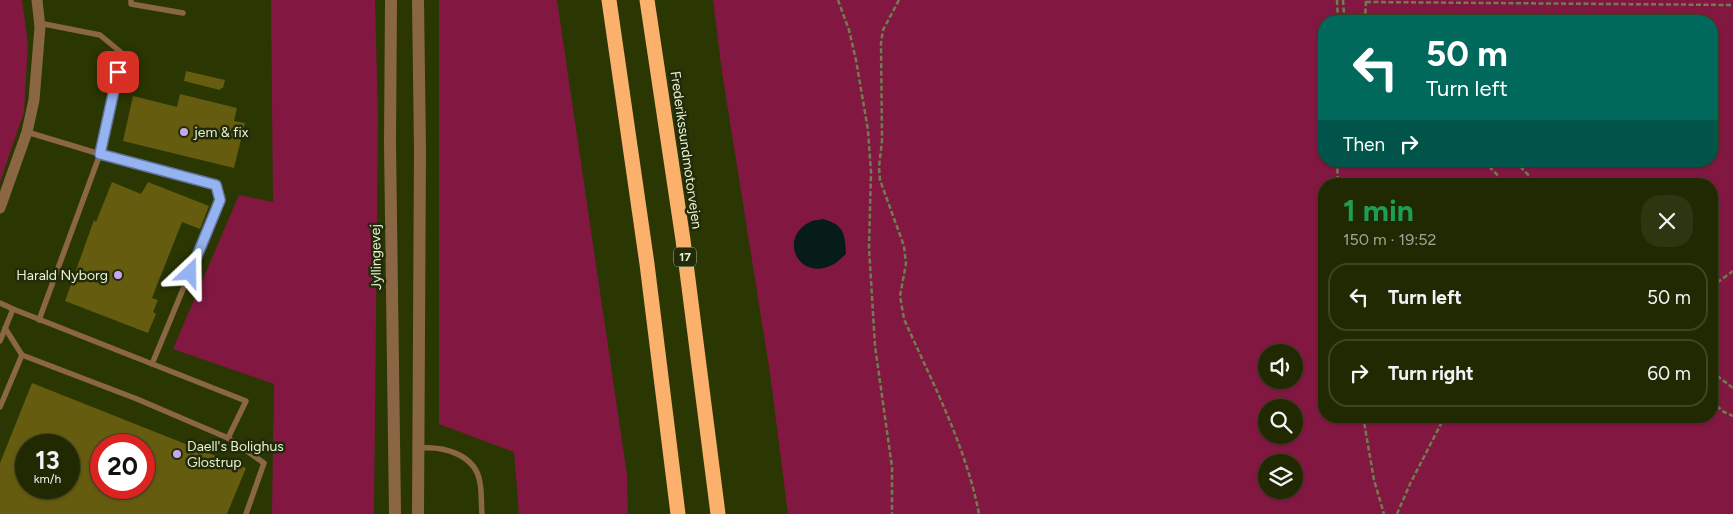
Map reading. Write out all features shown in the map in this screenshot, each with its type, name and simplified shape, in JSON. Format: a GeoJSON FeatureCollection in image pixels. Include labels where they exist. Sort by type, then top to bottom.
{"type":"FeatureCollection","features":[{"type":"Feature","properties":{"kind":"highway"},"geometry":{"type":"LineString","coordinates":[[609,0],[647,264],[678,514]]}},
{"type":"Feature","properties":{"kind":"highway","name":"Frederikssundmotorvejen"},"geometry":{"type":"LineString","coordinates":[[647,0],[683,240],[718,514]]}},
{"type":"Feature","properties":{"kind":"street"},"geometry":{"type":"LineString","coordinates":[[0,208],[27,132],[34,100],[39,23],[37,0]]}},
{"type":"Feature","properties":{"kind":"street","name":"Jyllingevej"},"geometry":{"type":"LineString","coordinates":[[391,0],[390,143],[395,514]]}},
{"type":"Feature","properties":{"kind":"street"},"geometry":{"type":"LineString","coordinates":[[418,0],[420,150],[418,514]]}},
{"type":"Feature","properties":{"kind":"lane"},"geometry":{"type":"LineString","coordinates":[[131,0],[131,4],[183,14]]}},
{"type":"Feature","properties":{"kind":"lane"},"geometry":{"type":"LineString","coordinates":[[39,23],[100,35],[122,54],[100,154],[39,320]]}},
{"type":"Feature","properties":{"kind":"lane"},"geometry":{"type":"LineString","coordinates":[[27,132],[216,185],[220,200],[152,364]]}},
{"type":"Feature","properties":{"kind":"lane"},"geometry":{"type":"LineString","coordinates":[[0,303],[13,310],[246,402],[228,438]]}},
{"type":"Feature","properties":{"kind":"lane"},"geometry":{"type":"LineString","coordinates":[[0,341],[13,310]]}},
{"type":"Feature","properties":{"kind":"lane"},"geometry":{"type":"LineString","coordinates":[[5,328],[22,355],[137,399],[228,438],[264,464],[246,514]]}},
{"type":"Feature","properties":{"kind":"lane"},"geometry":{"type":"LineString","coordinates":[[0,407],[22,355]]}},
{"type":"Feature","properties":{"kind":"lane"},"geometry":{"type":"LineString","coordinates":[[418,448],[429,447],[457,453],[474,465],[480,482],[482,514]]}},
{"type":"Feature","properties":{"kind":"path"},"geometry":{"type":"LineString","coordinates":[[838,0],[849,30],[868,130],[871,172],[869,248],[875,346],[892,466],[892,514]]}},
{"type":"Feature","properties":{"kind":"path"},"geometry":{"type":"LineString","coordinates":[[899,0],[883,30],[881,43],[882,116],[880,180],[904,246],[906,264],[900,296],[904,319],[960,447],[974,485],[979,514]]}},
{"type":"Feature","properties":{"kind":"path"},"geometry":{"type":"LineString","coordinates":[[1338,0],[1338,15]]}},
{"type":"Feature","properties":{"kind":"path"},"geometry":{"type":"LineString","coordinates":[[1342,0],[1345,15]]}},
{"type":"Feature","properties":{"kind":"path"},"geometry":{"type":"LineString","coordinates":[[1365,15],[1366,1],[1733,5]]}},
{"type":"Feature","properties":{"kind":"path"},"geometry":{"type":"LineString","coordinates":[[1490,167],[1500,178]]}},
{"type":"Feature","properties":{"kind":"path"},"geometry":{"type":"LineString","coordinates":[[1521,167],[1531,178]]}},
{"type":"Feature","properties":{"kind":"path"},"geometry":{"type":"LineString","coordinates":[[1718,282],[1733,270]]}},
{"type":"Feature","properties":{"kind":"path"},"geometry":{"type":"LineString","coordinates":[[1718,376],[1733,388]]}},
{"type":"Feature","properties":{"kind":"path"},"geometry":{"type":"LineString","coordinates":[[1718,407],[1733,416]]}},
{"type":"Feature","properties":{"kind":"path"},"geometry":{"type":"LineString","coordinates":[[1364,423],[1374,480],[1384,514]]}},
{"type":"Feature","properties":{"kind":"path"},"geometry":{"type":"LineString","coordinates":[[1397,514],[1441,423]]}},
{"type":"Feature","properties":{"kind":"shaded area"},"geometry":{"type":"Polygon","coordinates":[[[0,0],[22,0],[28,44],[24,112],[0,182],[0,0]]]}},
{"type":"Feature","properties":{"kind":"shaded area"},"geometry":{"type":"Polygon","coordinates":[[[271,0],[375,0],[378,117],[374,514],[272,514],[274,384],[173,349],[239,195],[273,202],[271,0]]]}},
{"type":"Feature","properties":{"kind":"shaded area"},"geometry":{"type":"Polygon","coordinates":[[[439,0],[557,0],[627,475],[628,514],[519,514],[514,452],[439,424],[439,0]]]}},
{"type":"Feature","properties":{"kind":"shaded area"},"geometry":{"type":"Polygon","coordinates":[[[713,0],[1733,0],[1733,514],[788,514],[770,373],[722,72],[713,0]]]}},
{"type":"Feature","properties":{"kind":"water"},"geometry":{"type":"Polygon","coordinates":[[[823,219],[835,224],[842,231],[846,254],[834,264],[822,268],[811,268],[803,264],[797,257],[794,248],[795,239],[799,230],[808,223],[823,219]]]}},
{"type":"Feature","properties":{"kind":"building"},"geometry":{"type":"Polygon","coordinates":[[[186,71],[225,80],[223,88],[220,90],[184,81],[186,71]]]}},
{"type":"Feature","properties":{"kind":"building","name":"jem & fix"},"geometry":{"type":"Polygon","coordinates":[[[180,94],[237,108],[234,121],[245,123],[234,168],[123,141],[133,96],[177,107],[180,94]]]}},
{"type":"Feature","properties":{"kind":"building","name":"Harald Nyborg"},"geometry":{"type":"Polygon","coordinates":[[[112,182],[141,194],[148,182],[209,206],[200,229],[182,222],[152,298],[158,300],[153,312],[156,314],[148,333],[65,301],[94,220],[96,222],[112,182]]]}},
{"type":"Feature","properties":{"kind":"building","name":"Daell's Bolighus Glostrup"},"geometry":{"type":"Polygon","coordinates":[[[32,383],[246,468],[227,514],[0,514],[0,463],[32,383]]]}},
{"type":"Feature","properties":{"kind":"place","name":"jem & fix"},"geometry":{"type":"Point","coordinates":[184,132]}},
{"type":"Feature","properties":{"kind":"place","name":"Harald Nyborg"},"geometry":{"type":"Point","coordinates":[118,275]}},
{"type":"Feature","properties":{"kind":"place","name":"Daell's Bolighus Glostrup"},"geometry":{"type":"Point","coordinates":[177,454]}},
{"type":"Feature","properties":{"kind":"route"},"geometry":{"type":"LineString","coordinates":[[118,72],[100,154],[216,185],[220,200],[190,273]]}}]}
